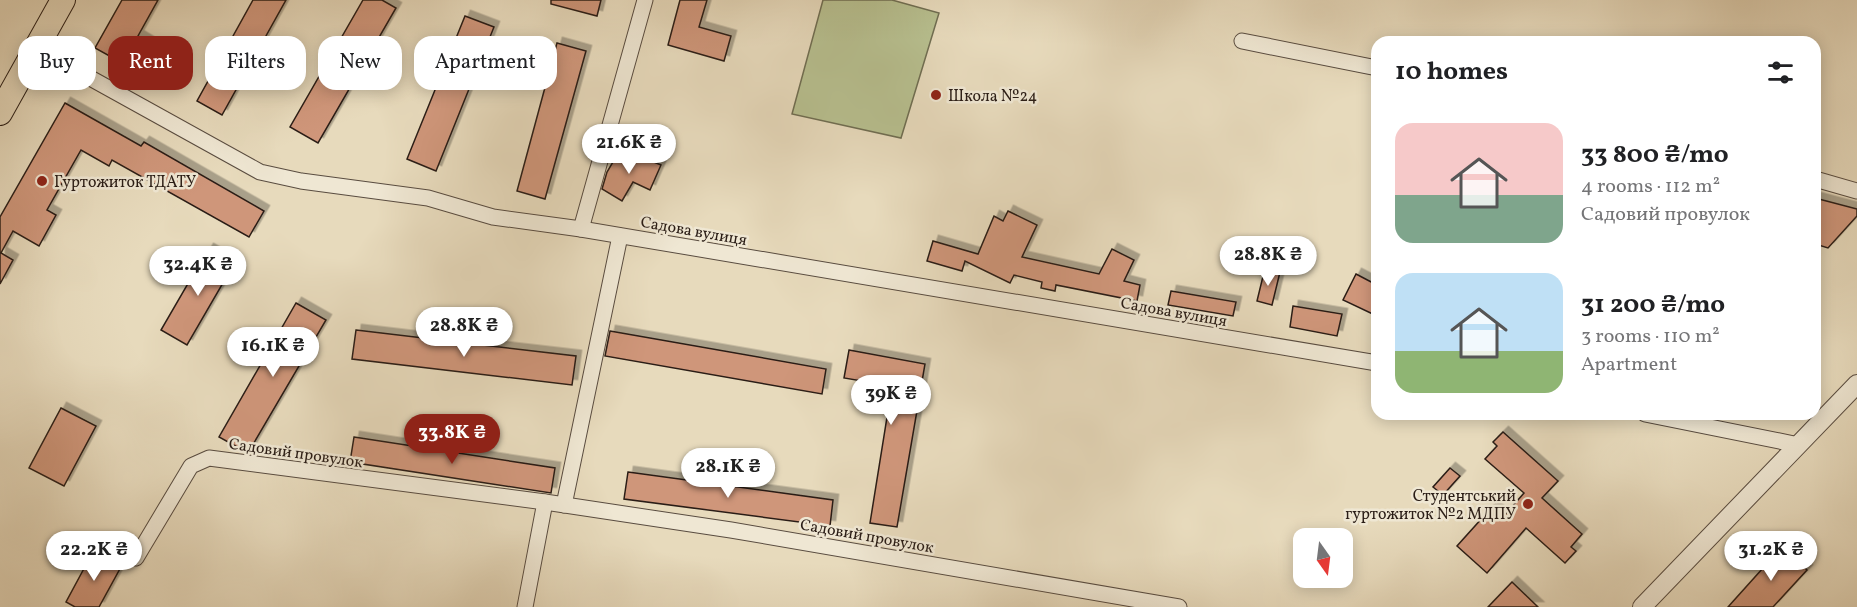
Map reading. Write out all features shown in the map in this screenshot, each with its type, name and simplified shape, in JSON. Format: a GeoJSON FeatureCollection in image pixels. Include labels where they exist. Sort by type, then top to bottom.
{"type":"FeatureCollection","features":[{"type":"Feature","properties":{"kind":"highway"},"geometry":{"type":"LineString","coordinates":[[43,36],[63,0]]}},
{"type":"Feature","properties":{"kind":"highway"},"geometry":{"type":"LineString","coordinates":[[0,113],[6,86],[18,71]]}},
{"type":"Feature","properties":{"kind":"street"},"geometry":{"type":"LineString","coordinates":[[581,229],[645,0]]}},
{"type":"Feature","properties":{"kind":"street"},"geometry":{"type":"LineString","coordinates":[[1242,40],[1371,67]]}},
{"type":"Feature","properties":{"kind":"street","name":"Садова вулиця"},"geometry":{"type":"LineString","coordinates":[[96,81],[260,172],[301,181],[428,198],[493,217],[581,229],[1371,362]]}},
{"type":"Feature","properties":{"kind":"street"},"geometry":{"type":"LineString","coordinates":[[1821,181],[1857,191]]}},
{"type":"Feature","properties":{"kind":"street"},"geometry":{"type":"LineString","coordinates":[[564,505],[620,236]]}},
{"type":"Feature","properties":{"kind":"street"},"geometry":{"type":"LineString","coordinates":[[1642,607],[1857,384]]}},
{"type":"Feature","properties":{"kind":"street"},"geometry":{"type":"LineString","coordinates":[[1676,420],[1799,445]]}},
{"type":"Feature","properties":{"kind":"street","name":"Садовий провулок"},"geometry":{"type":"LineString","coordinates":[[136,558],[191,466],[209,458],[545,502],[743,532],[1179,607]]}},
{"type":"Feature","properties":{"kind":"street"},"geometry":{"type":"LineString","coordinates":[[525,607],[545,502]]}},
{"type":"Feature","properties":{"kind":"green space"},"geometry":{"type":"Polygon","coordinates":[[[823,0],[892,0],[939,13],[901,138],[792,114],[823,0]]]}},
{"type":"Feature","properties":{"kind":"building"},"geometry":{"type":"Polygon","coordinates":[[[122,0],[158,0],[138,36],[108,36],[108,55],[96,49],[122,0]]]}},
{"type":"Feature","properties":{"kind":"building"},"geometry":{"type":"Polygon","coordinates":[[[253,0],[286,0],[266,36],[233,36],[253,0]]]}},
{"type":"Feature","properties":{"kind":"building"},"geometry":{"type":"Polygon","coordinates":[[[363,0],[382,0],[396,8],[380,36],[342,36],[363,0]]]}},
{"type":"Feature","properties":{"kind":"building"},"geometry":{"type":"Polygon","coordinates":[[[551,0],[601,0],[597,16],[551,4],[551,0]]]}},
{"type":"Feature","properties":{"kind":"building"},"geometry":{"type":"Polygon","coordinates":[[[680,0],[707,0],[699,27],[731,36],[724,61],[668,45],[680,0]]]}},
{"type":"Feature","properties":{"kind":"building"},"geometry":{"type":"Polygon","coordinates":[[[465,16],[494,27],[490,36],[457,36],[465,16]]]}},
{"type":"Feature","properties":{"kind":"building"},"geometry":{"type":"Polygon","coordinates":[[[557,43],[586,51],[545,199],[517,191],[544,90],[557,90],[557,43]]]}},
{"type":"Feature","properties":{"kind":"building"},"geometry":{"type":"Polygon","coordinates":[[[318,78],[318,90],[349,90],[318,143],[290,127],[318,78]]]}},
{"type":"Feature","properties":{"kind":"building"},"geometry":{"type":"Polygon","coordinates":[[[205,87],[205,90],[236,90],[222,115],[197,101],[205,87]]]}},
{"type":"Feature","properties":{"kind":"building"},"geometry":{"type":"Polygon","coordinates":[[[435,90],[469,90],[436,171],[407,159],[435,90]]]}},
{"type":"Feature","properties":{"kind":"building"},"geometry":{"type":"Polygon","coordinates":[[[65,103],[141,146],[144,142],[264,211],[249,237],[112,160],[109,166],[81,150],[47,210],[56,215],[39,246],[13,231],[1,253],[13,260],[0,284],[0,217],[65,103]]]}},
{"type":"Feature","properties":{"kind":"building"},"geometry":{"type":"Polygon","coordinates":[[[620,150],[635,159],[637,155],[661,165],[650,190],[633,182],[622,201],[602,189],[607,172],[620,150]]]}},
{"type":"Feature","properties":{"kind":"building"},"geometry":{"type":"Polygon","coordinates":[[[1821,200],[1857,209],[1857,216],[1828,248],[1821,246],[1821,200]]]}},
{"type":"Feature","properties":{"kind":"building"},"geometry":{"type":"Polygon","coordinates":[[[1008,211],[1037,225],[1022,257],[1099,274],[1112,249],[1134,260],[1124,281],[1140,285],[1137,301],[1056,285],[1055,291],[1041,288],[1042,282],[1014,275],[1010,283],[965,261],[962,271],[927,261],[933,241],[978,254],[994,216],[1003,221],[1008,211]]]}},
{"type":"Feature","properties":{"kind":"building"},"geometry":{"type":"Polygon","coordinates":[[[208,249],[234,264],[187,345],[161,330],[208,249]]]}},
{"type":"Feature","properties":{"kind":"building"},"geometry":{"type":"Polygon","coordinates":[[[1265,268],[1280,272],[1272,305],[1257,301],[1265,268]]]}},
{"type":"Feature","properties":{"kind":"building"},"geometry":{"type":"Polygon","coordinates":[[[1356,274],[1371,282],[1371,313],[1343,300],[1356,274]]]}},
{"type":"Feature","properties":{"kind":"building"},"geometry":{"type":"Polygon","coordinates":[[[1171,291],[1236,302],[1233,316],[1168,305],[1171,291]]]}},
{"type":"Feature","properties":{"kind":"building"},"geometry":{"type":"Polygon","coordinates":[[[296,303],[326,320],[248,453],[219,437],[296,303]]]}},
{"type":"Feature","properties":{"kind":"building"},"geometry":{"type":"Polygon","coordinates":[[[1293,306],[1342,314],[1337,336],[1290,327],[1293,306]]]}},
{"type":"Feature","properties":{"kind":"building"},"geometry":{"type":"Polygon","coordinates":[[[356,330],[576,356],[572,385],[352,359],[356,330]]]}},
{"type":"Feature","properties":{"kind":"building"},"geometry":{"type":"Polygon","coordinates":[[[610,331],[826,369],[822,394],[605,356],[610,331]]]}},
{"type":"Feature","properties":{"kind":"building"},"geometry":{"type":"Polygon","coordinates":[[[849,350],[925,364],[897,527],[870,523],[892,386],[844,378],[849,350]]]}},
{"type":"Feature","properties":{"kind":"building"},"geometry":{"type":"Polygon","coordinates":[[[61,408],[96,426],[64,486],[29,468],[61,408]]]}},
{"type":"Feature","properties":{"kind":"building","name":"Студентський гуртожиток №2 МДПУ"},"geometry":{"type":"Polygon","coordinates":[[[1503,432],[1558,481],[1542,498],[1582,534],[1571,547],[1576,551],[1565,563],[1526,528],[1487,573],[1457,546],[1493,506],[1504,516],[1524,493],[1485,459],[1497,446],[1493,442],[1503,432]]]}},
{"type":"Feature","properties":{"kind":"building"},"geometry":{"type":"Polygon","coordinates":[[[354,437],[555,468],[551,493],[350,462],[354,437]]]}},
{"type":"Feature","properties":{"kind":"building"},"geometry":{"type":"Polygon","coordinates":[[[1450,468],[1460,476],[1443,495],[1433,487],[1450,468]]]}},
{"type":"Feature","properties":{"kind":"building"},"geometry":{"type":"Polygon","coordinates":[[[628,472],[833,500],[830,526],[624,499],[628,472]]]}},
{"type":"Feature","properties":{"kind":"building"},"geometry":{"type":"Polygon","coordinates":[[[1782,547],[1807,570],[1773,607],[1728,607],[1782,547]]]}},
{"type":"Feature","properties":{"kind":"building"},"geometry":{"type":"Polygon","coordinates":[[[94,550],[122,565],[99,607],[75,607],[66,602],[94,550]]]}},
{"type":"Feature","properties":{"kind":"building"},"geometry":{"type":"Polygon","coordinates":[[[1512,582],[1538,607],[1488,607],[1512,582]]]}},
{"type":"Feature","properties":{"kind":"place","name":"Школа №24"},"geometry":{"type":"Point","coordinates":[936,95]}},
{"type":"Feature","properties":{"kind":"place","name":"Гуртожиток ТДАТУ"},"geometry":{"type":"Point","coordinates":[42,181]}},
{"type":"Feature","properties":{"kind":"place","name":"Студентський гуртожиток №2 МДПУ"},"geometry":{"type":"Point","coordinates":[1528,504]}}]}
